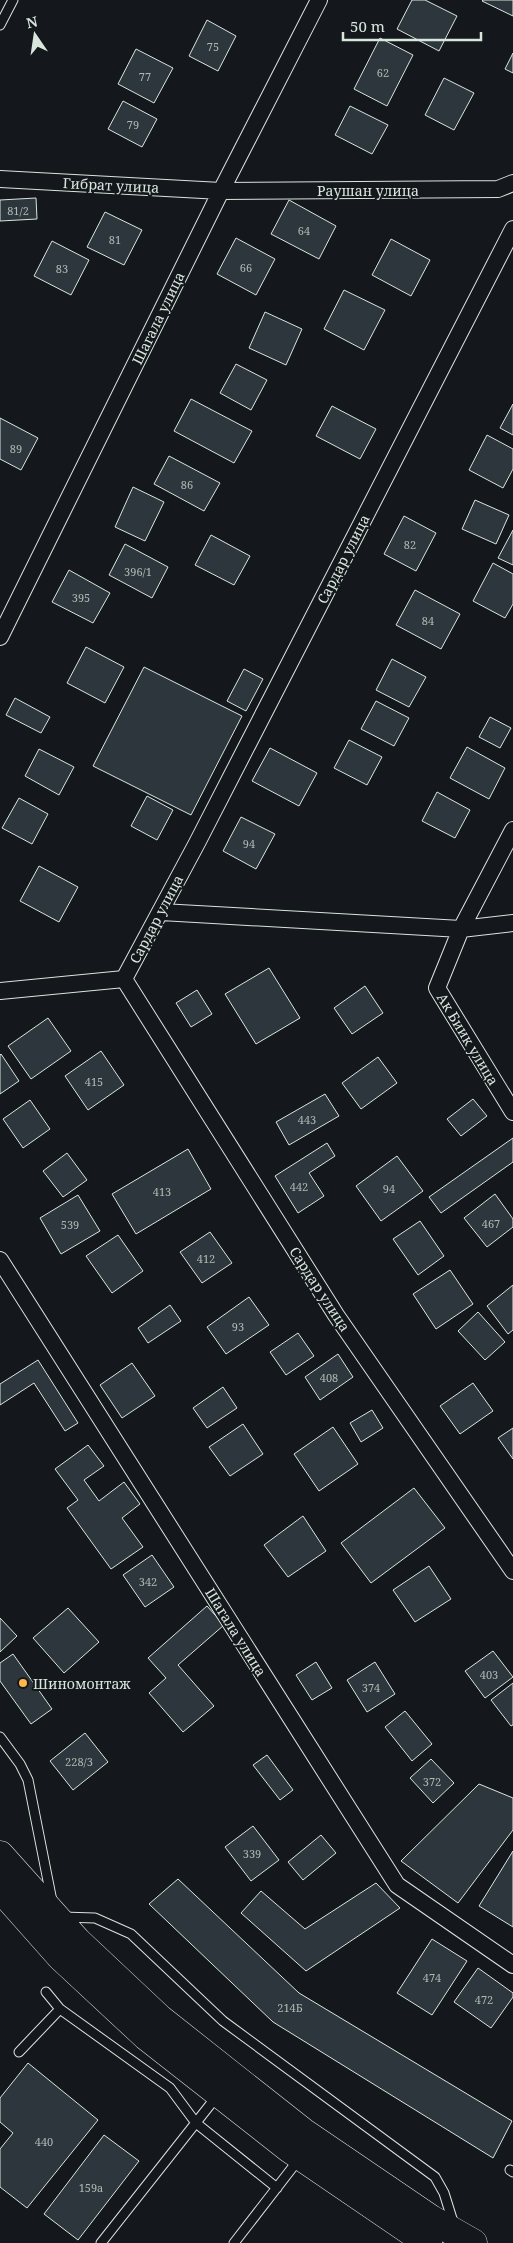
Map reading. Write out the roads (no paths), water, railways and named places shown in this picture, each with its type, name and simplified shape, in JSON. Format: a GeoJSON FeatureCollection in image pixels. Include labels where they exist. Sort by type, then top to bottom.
{"type":"FeatureCollection","features":[{"type":"Feature","properties":{"kind":"highway"},"geometry":{"type":"LineString","coordinates":[[0,1855],[77,1941],[168,2025],[303,2132],[431,2219],[465,2238]]}},
{"type":"Feature","properties":{"kind":"highway"},"geometry":{"type":"LineString","coordinates":[[0,1888],[68,1963],[146,2036],[301,2157],[428,2243]]}},
{"type":"Feature","properties":{"kind":"street","name":"Шагала улица"},"geometry":{"type":"LineString","coordinates":[[0,637],[319,0]]}},
{"type":"Feature","properties":{"kind":"street","name":"Гибрат улица"},"geometry":{"type":"LineString","coordinates":[[0,179],[222,191]]}},
{"type":"Feature","properties":{"kind":"street","name":"Раушан улица"},"geometry":{"type":"LineString","coordinates":[[222,191],[498,189],[513,183]]}},
{"type":"Feature","properties":{"kind":"street","name":"Сардар улица"},"geometry":{"type":"LineString","coordinates":[[513,229],[161,912],[124,979],[336,1315],[513,1571]]}},
{"type":"Feature","properties":{"kind":"street","name":"Ак Биик улица"},"geometry":{"type":"LineString","coordinates":[[513,830],[461,928],[437,988],[513,1112]]}},
{"type":"Feature","properties":{"kind":"street"},"geometry":{"type":"LineString","coordinates":[[161,912],[461,928],[513,924]]}},
{"type":"Feature","properties":{"kind":"street"},"geometry":{"type":"LineString","coordinates":[[0,992],[124,979]]}},
{"type":"Feature","properties":{"kind":"street","name":"Шагала улица"},"geometry":{"type":"LineString","coordinates":[[0,1260],[397,1885],[513,1965]]}},
{"type":"Feature","properties":{"kind":"lane"},"geometry":{"type":"LineString","coordinates":[[0,25],[13,0]]}},
{"type":"Feature","properties":{"kind":"lane"},"geometry":{"type":"LineString","coordinates":[[0,1737],[20,1764],[28,1780],[55,1916],[95,1918],[131,1934],[223,2021],[436,2177],[465,2238]]}},
{"type":"Feature","properties":{"kind":"lane"},"geometry":{"type":"LineString","coordinates":[[46,1992],[60,2009],[170,2088],[196,2123],[277,2188]]}},
{"type":"Feature","properties":{"kind":"lane"},"geometry":{"type":"LineString","coordinates":[[19,2052],[60,2009]]}},
{"type":"Feature","properties":{"kind":"lane"},"geometry":{"type":"LineString","coordinates":[[101,2243],[219,2093]]}},
{"type":"Feature","properties":{"kind":"lane"},"geometry":{"type":"LineString","coordinates":[[234,2243],[301,2157]]}},
{"type":"Feature","properties":{"kind":"place","name":"Шиномонтаж"},"geometry":{"type":"Point","coordinates":[23,1683]}}]}
